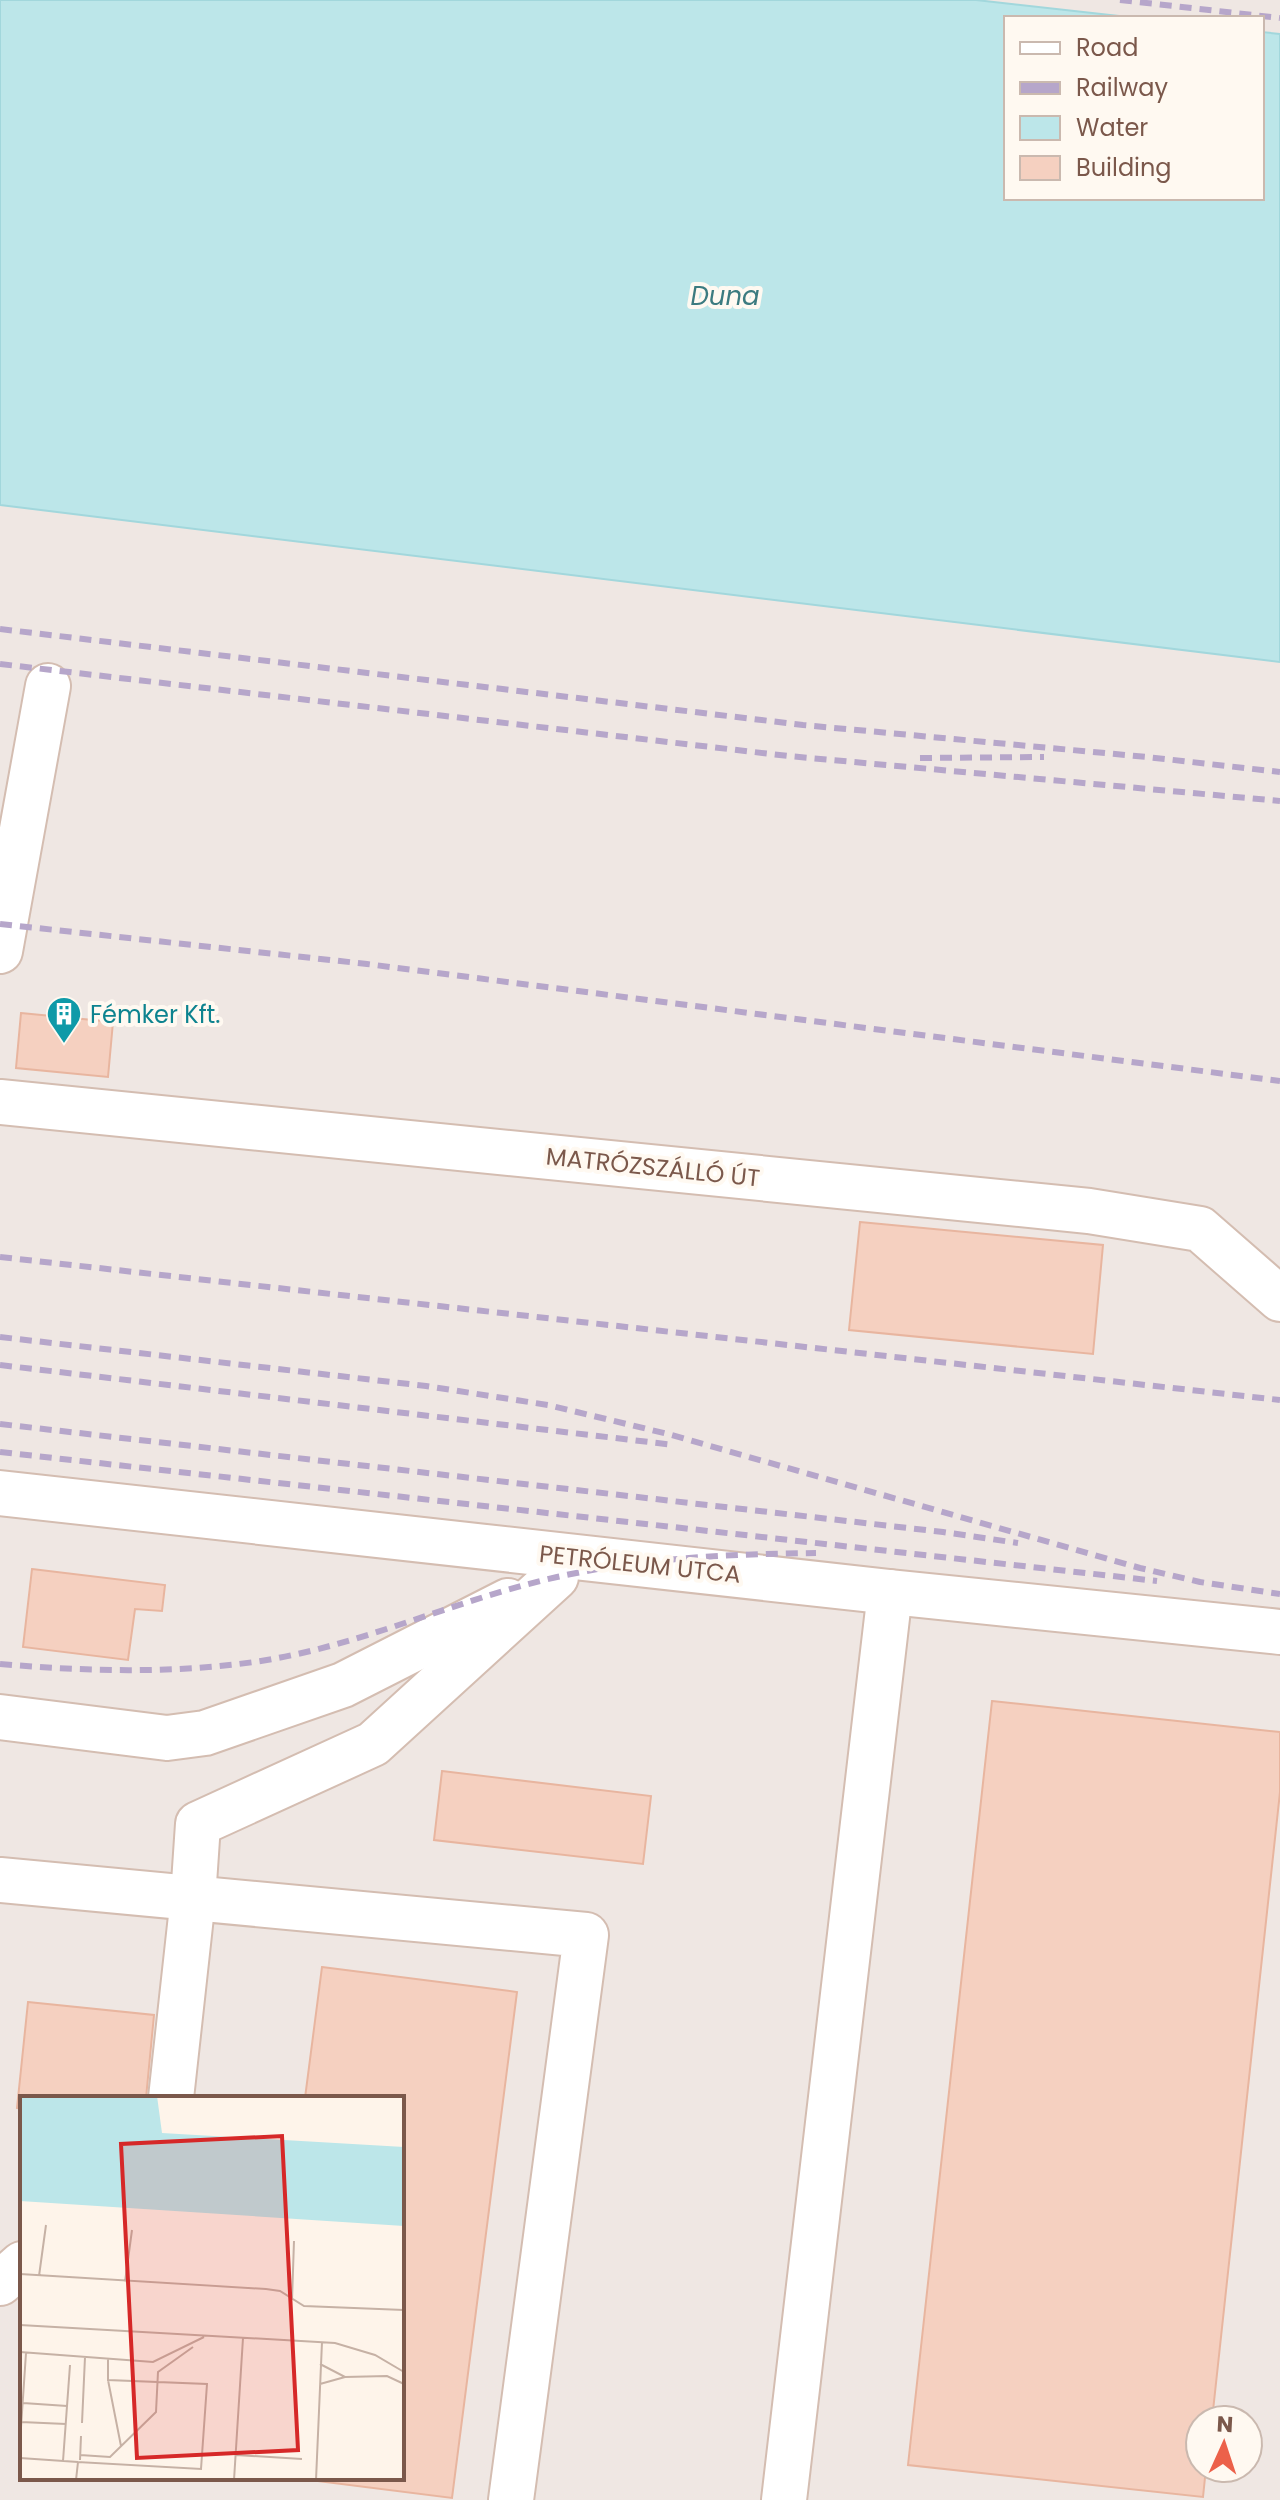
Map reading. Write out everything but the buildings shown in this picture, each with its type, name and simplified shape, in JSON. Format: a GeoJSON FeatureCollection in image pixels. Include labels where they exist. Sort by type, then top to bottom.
{"type":"FeatureCollection","features":[{"type":"Feature","properties":{"kind":"street"},"geometry":{"type":"LineString","coordinates":[[0,951],[48,686]]}},
{"type":"Feature","properties":{"kind":"street","name":"MATRÓZSZÁLLÓ ÚT"},"geometry":{"type":"LineString","coordinates":[[0,1102],[1089,1211],[1200,1229],[1280,1299]]}},
{"type":"Feature","properties":{"kind":"street","name":"PETRÓLEUM UTCA"},"geometry":{"type":"LineString","coordinates":[[0,1493],[572,1568],[890,1592],[1280,1632]]}},
{"type":"Feature","properties":{"kind":"street"},"geometry":{"type":"LineString","coordinates":[[0,1717],[167,1738],[205,1733],[343,1685],[572,1568]]}},
{"type":"Feature","properties":{"kind":"street"},"geometry":{"type":"LineString","coordinates":[[171,2096],[198,1824],[373,1744],[572,1568]]}},
{"type":"Feature","properties":{"kind":"street"},"geometry":{"type":"LineString","coordinates":[[784,2500],[890,1592]]}},
{"type":"Feature","properties":{"kind":"street"},"geometry":{"type":"LineString","coordinates":[[0,1880],[586,1935],[511,2500]]}},
{"type":"Feature","properties":{"kind":"street"},"geometry":{"type":"LineString","coordinates":[[0,2283],[20,2266]]}},
{"type":"Feature","properties":{"kind":"shaded area"},"geometry":{"type":"Polygon","coordinates":[[[976,0],[1280,0],[1280,34],[1264,32],[1264,16],[1119,16],[976,0]]]}},
{"type":"Feature","properties":{"kind":"shaded area"},"geometry":{"type":"Polygon","coordinates":[[[0,505],[1280,662],[1280,2500],[0,2500],[0,505]]]}},
{"type":"Feature","properties":{"kind":"water","name":"Duna"},"geometry":{"type":"Polygon","coordinates":[[[0,0],[976,0],[1119,16],[1004,16],[1004,200],[1264,200],[1264,32],[1280,34],[1280,662],[0,505],[0,0]]]}},
{"type":"Feature","properties":{"kind":"railway"},"geometry":{"type":"LineString","coordinates":[[1120,0],[1262,16]]}},
{"type":"Feature","properties":{"kind":"railway"},"geometry":{"type":"LineString","coordinates":[[1264,16],[1280,18]]}},
{"type":"Feature","properties":{"kind":"railway"},"geometry":{"type":"LineString","coordinates":[[0,629],[803,725],[1280,772]]}},
{"type":"Feature","properties":{"kind":"railway"},"geometry":{"type":"LineString","coordinates":[[0,664],[788,756],[1280,801]]}},
{"type":"Feature","properties":{"kind":"railway"},"geometry":{"type":"LineString","coordinates":[[920,758],[1044,757]]}},
{"type":"Feature","properties":{"kind":"railway"},"geometry":{"type":"LineString","coordinates":[[0,924],[367,964],[1280,1081]]}},
{"type":"Feature","properties":{"kind":"railway"},"geometry":{"type":"LineString","coordinates":[[0,1257],[1280,1400]]}},
{"type":"Feature","properties":{"kind":"railway"},"geometry":{"type":"LineString","coordinates":[[0,1337],[426,1386],[548,1405],[668,1434],[1140,1568],[1200,1582],[1280,1594]]}},
{"type":"Feature","properties":{"kind":"railway"},"geometry":{"type":"LineString","coordinates":[[0,1365],[674,1445]]}},
{"type":"Feature","properties":{"kind":"railway"},"geometry":{"type":"LineString","coordinates":[[0,1424],[1018,1543]]}},
{"type":"Feature","properties":{"kind":"railway"},"geometry":{"type":"LineString","coordinates":[[0,1452],[1157,1581]]}},
{"type":"Feature","properties":{"kind":"railway"},"geometry":{"type":"LineString","coordinates":[[0,1664],[127,1670],[254,1662],[331,1646],[557,1577],[622,1565],[686,1558],[816,1553]]}},
{"type":"Feature","properties":{"kind":"place","name":"Fémker Kft."},"geometry":{"type":"Point","coordinates":[64,1045]}}]}
